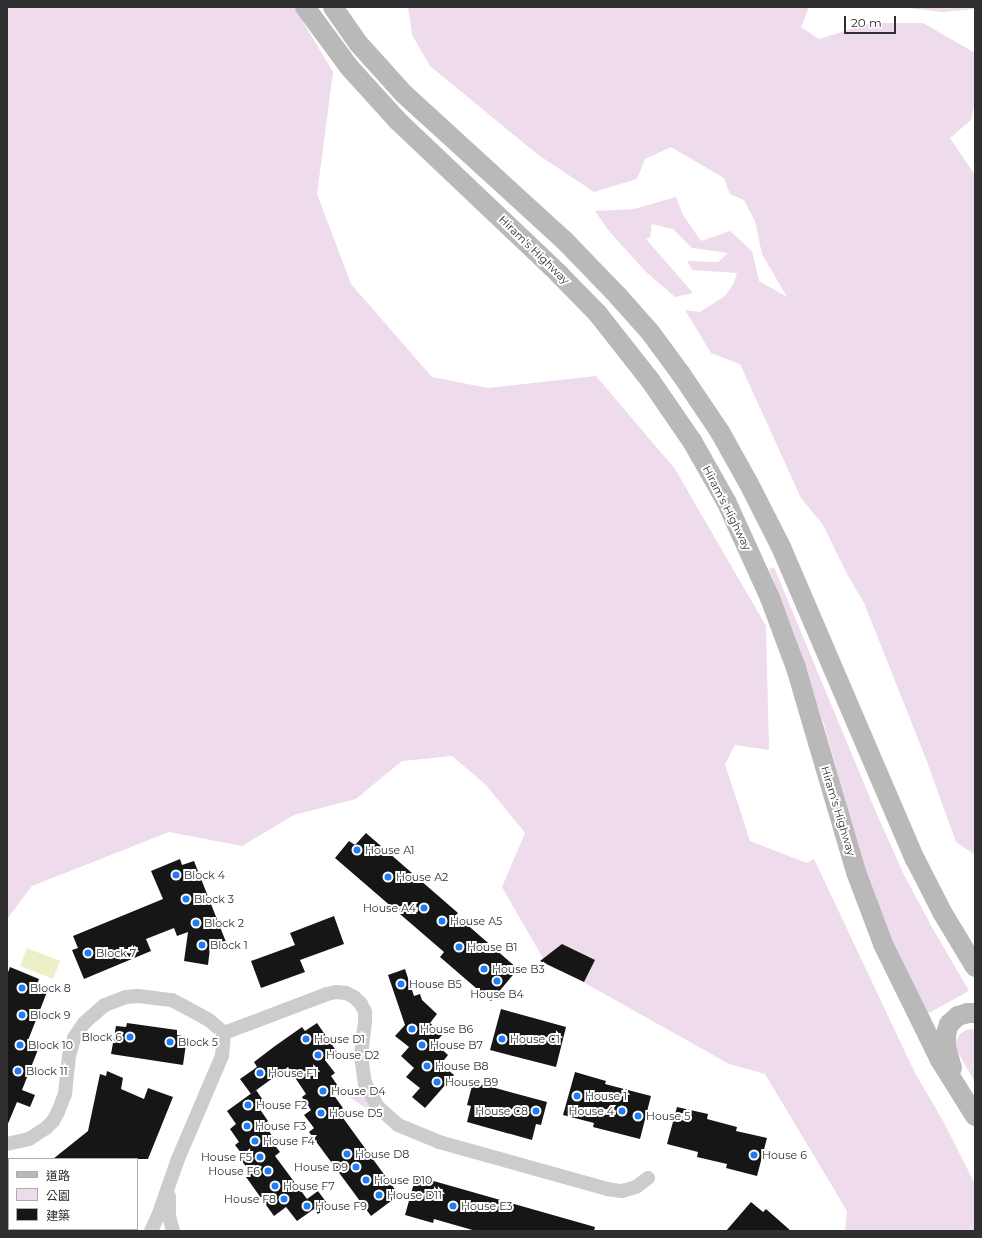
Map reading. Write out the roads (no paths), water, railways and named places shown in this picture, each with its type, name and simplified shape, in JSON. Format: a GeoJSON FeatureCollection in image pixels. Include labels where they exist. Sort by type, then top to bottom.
{"type":"FeatureCollection","features":[{"type":"Feature","properties":{"kind":"main road","name":"Hiram's Highway"},"geometry":{"type":"LineString","coordinates":[[305,7],[349,67],[397,120],[560,274],[598,314],[650,380],[692,441],[726,502],[770,598],[796,668],[856,872],[883,944],[940,1060],[972,1111]]}},
{"type":"Feature","properties":{"kind":"main road"},"geometry":{"type":"LineString","coordinates":[[333,7],[358,43],[404,94],[564,240],[618,296],[650,332],[720,432],[778,541],[915,859],[942,912],[975,967]]}},
{"type":"Feature","properties":{"kind":"main road"},"geometry":{"type":"LineString","coordinates":[[972,1111],[949,1059],[946,1034],[949,1024],[958,1016],[968,1013],[975,1013]]}},
{"type":"Feature","properties":{"kind":"street"},"geometry":{"type":"LineString","coordinates":[[224,1033],[327,994],[336,992],[346,993],[354,997],[361,1004],[365,1012],[361,1056],[365,1083],[378,1107],[398,1125],[440,1142],[607,1189],[622,1191],[636,1187],[648,1178]]}},
{"type":"Feature","properties":{"kind":"street"},"geometry":{"type":"LineString","coordinates":[[7,1144],[29,1139],[46,1128],[53,1121],[65,1094],[69,1056],[74,1038],[87,1019],[105,1005],[126,997],[138,996],[172,1000],[205,1017],[224,1033]]}},
{"type":"Feature","properties":{"kind":"street"},"geometry":{"type":"LineString","coordinates":[[151,1231],[169,1187],[178,1159],[222,1056],[224,1033]]}},
{"type":"Feature","properties":{"kind":"street"},"geometry":{"type":"LineString","coordinates":[[169,1187],[169,1216],[173,1231]]}},
{"type":"Feature","properties":{"kind":"place","name":"House A1"},"geometry":{"type":"Point","coordinates":[357,850]}},
{"type":"Feature","properties":{"kind":"place","name":"Block 4"},"geometry":{"type":"Point","coordinates":[176,875]}},
{"type":"Feature","properties":{"kind":"place","name":"House A2"},"geometry":{"type":"Point","coordinates":[388,877]}},
{"type":"Feature","properties":{"kind":"place","name":"Block 3"},"geometry":{"type":"Point","coordinates":[186,899]}},
{"type":"Feature","properties":{"kind":"place","name":"House A4"},"geometry":{"type":"Point","coordinates":[424,908]}},
{"type":"Feature","properties":{"kind":"place","name":"House A5"},"geometry":{"type":"Point","coordinates":[442,921]}},
{"type":"Feature","properties":{"kind":"place","name":"Block 2"},"geometry":{"type":"Point","coordinates":[196,923]}},
{"type":"Feature","properties":{"kind":"place","name":"Block 1"},"geometry":{"type":"Point","coordinates":[202,945]}},
{"type":"Feature","properties":{"kind":"place","name":"House B1"},"geometry":{"type":"Point","coordinates":[459,947]}},
{"type":"Feature","properties":{"kind":"place","name":"Block 7"},"geometry":{"type":"Point","coordinates":[88,953]}},
{"type":"Feature","properties":{"kind":"place","name":"House B3"},"geometry":{"type":"Point","coordinates":[484,969]}},
{"type":"Feature","properties":{"kind":"place","name":"House B4"},"geometry":{"type":"Point","coordinates":[497,981]}},
{"type":"Feature","properties":{"kind":"place","name":"House B5"},"geometry":{"type":"Point","coordinates":[401,984]}},
{"type":"Feature","properties":{"kind":"place","name":"Block 8"},"geometry":{"type":"Point","coordinates":[22,988]}},
{"type":"Feature","properties":{"kind":"place","name":"Block 9"},"geometry":{"type":"Point","coordinates":[22,1015]}},
{"type":"Feature","properties":{"kind":"place","name":"House B6"},"geometry":{"type":"Point","coordinates":[412,1029]}},
{"type":"Feature","properties":{"kind":"place","name":"Block 6"},"geometry":{"type":"Point","coordinates":[130,1037]}},
{"type":"Feature","properties":{"kind":"place","name":"House D1"},"geometry":{"type":"Point","coordinates":[306,1039]}},
{"type":"Feature","properties":{"kind":"place","name":"House C1"},"geometry":{"type":"Point","coordinates":[502,1039]}},
{"type":"Feature","properties":{"kind":"place","name":"Block 5"},"geometry":{"type":"Point","coordinates":[170,1042]}},
{"type":"Feature","properties":{"kind":"place","name":"Block 10"},"geometry":{"type":"Point","coordinates":[20,1045]}},
{"type":"Feature","properties":{"kind":"place","name":"House B7"},"geometry":{"type":"Point","coordinates":[422,1045]}},
{"type":"Feature","properties":{"kind":"place","name":"House D2"},"geometry":{"type":"Point","coordinates":[318,1055]}},
{"type":"Feature","properties":{"kind":"place","name":"House B8"},"geometry":{"type":"Point","coordinates":[427,1066]}},
{"type":"Feature","properties":{"kind":"place","name":"Block 11"},"geometry":{"type":"Point","coordinates":[18,1071]}},
{"type":"Feature","properties":{"kind":"place","name":"House F1"},"geometry":{"type":"Point","coordinates":[260,1073]}},
{"type":"Feature","properties":{"kind":"place","name":"House B9"},"geometry":{"type":"Point","coordinates":[437,1082]}},
{"type":"Feature","properties":{"kind":"place","name":"House D4"},"geometry":{"type":"Point","coordinates":[323,1091]}},
{"type":"Feature","properties":{"kind":"place","name":"House 1"},"geometry":{"type":"Point","coordinates":[577,1096]}},
{"type":"Feature","properties":{"kind":"place","name":"House F2"},"geometry":{"type":"Point","coordinates":[248,1105]}},
{"type":"Feature","properties":{"kind":"place","name":"House C8"},"geometry":{"type":"Point","coordinates":[536,1111]}},
{"type":"Feature","properties":{"kind":"place","name":"House 4"},"geometry":{"type":"Point","coordinates":[622,1111]}},
{"type":"Feature","properties":{"kind":"place","name":"House D5"},"geometry":{"type":"Point","coordinates":[321,1113]}},
{"type":"Feature","properties":{"kind":"place","name":"House 5"},"geometry":{"type":"Point","coordinates":[638,1116]}},
{"type":"Feature","properties":{"kind":"place","name":"House F3"},"geometry":{"type":"Point","coordinates":[247,1126]}},
{"type":"Feature","properties":{"kind":"place","name":"House F4"},"geometry":{"type":"Point","coordinates":[255,1141]}},
{"type":"Feature","properties":{"kind":"place","name":"House D8"},"geometry":{"type":"Point","coordinates":[347,1154]}},
{"type":"Feature","properties":{"kind":"place","name":"House 6"},"geometry":{"type":"Point","coordinates":[754,1155]}},
{"type":"Feature","properties":{"kind":"place","name":"House F5"},"geometry":{"type":"Point","coordinates":[260,1157]}},
{"type":"Feature","properties":{"kind":"place","name":"House D9"},"geometry":{"type":"Point","coordinates":[356,1167]}},
{"type":"Feature","properties":{"kind":"place","name":"House F6"},"geometry":{"type":"Point","coordinates":[268,1171]}},
{"type":"Feature","properties":{"kind":"place","name":"House D10"},"geometry":{"type":"Point","coordinates":[366,1180]}},
{"type":"Feature","properties":{"kind":"place","name":"House F7"},"geometry":{"type":"Point","coordinates":[275,1186]}},
{"type":"Feature","properties":{"kind":"place","name":"House D11"},"geometry":{"type":"Point","coordinates":[379,1195]}},
{"type":"Feature","properties":{"kind":"place","name":"House F8"},"geometry":{"type":"Point","coordinates":[284,1199]}},
{"type":"Feature","properties":{"kind":"place","name":"House F9"},"geometry":{"type":"Point","coordinates":[307,1206]}},
{"type":"Feature","properties":{"kind":"place","name":"House E3"},"geometry":{"type":"Point","coordinates":[453,1206]}}]}
